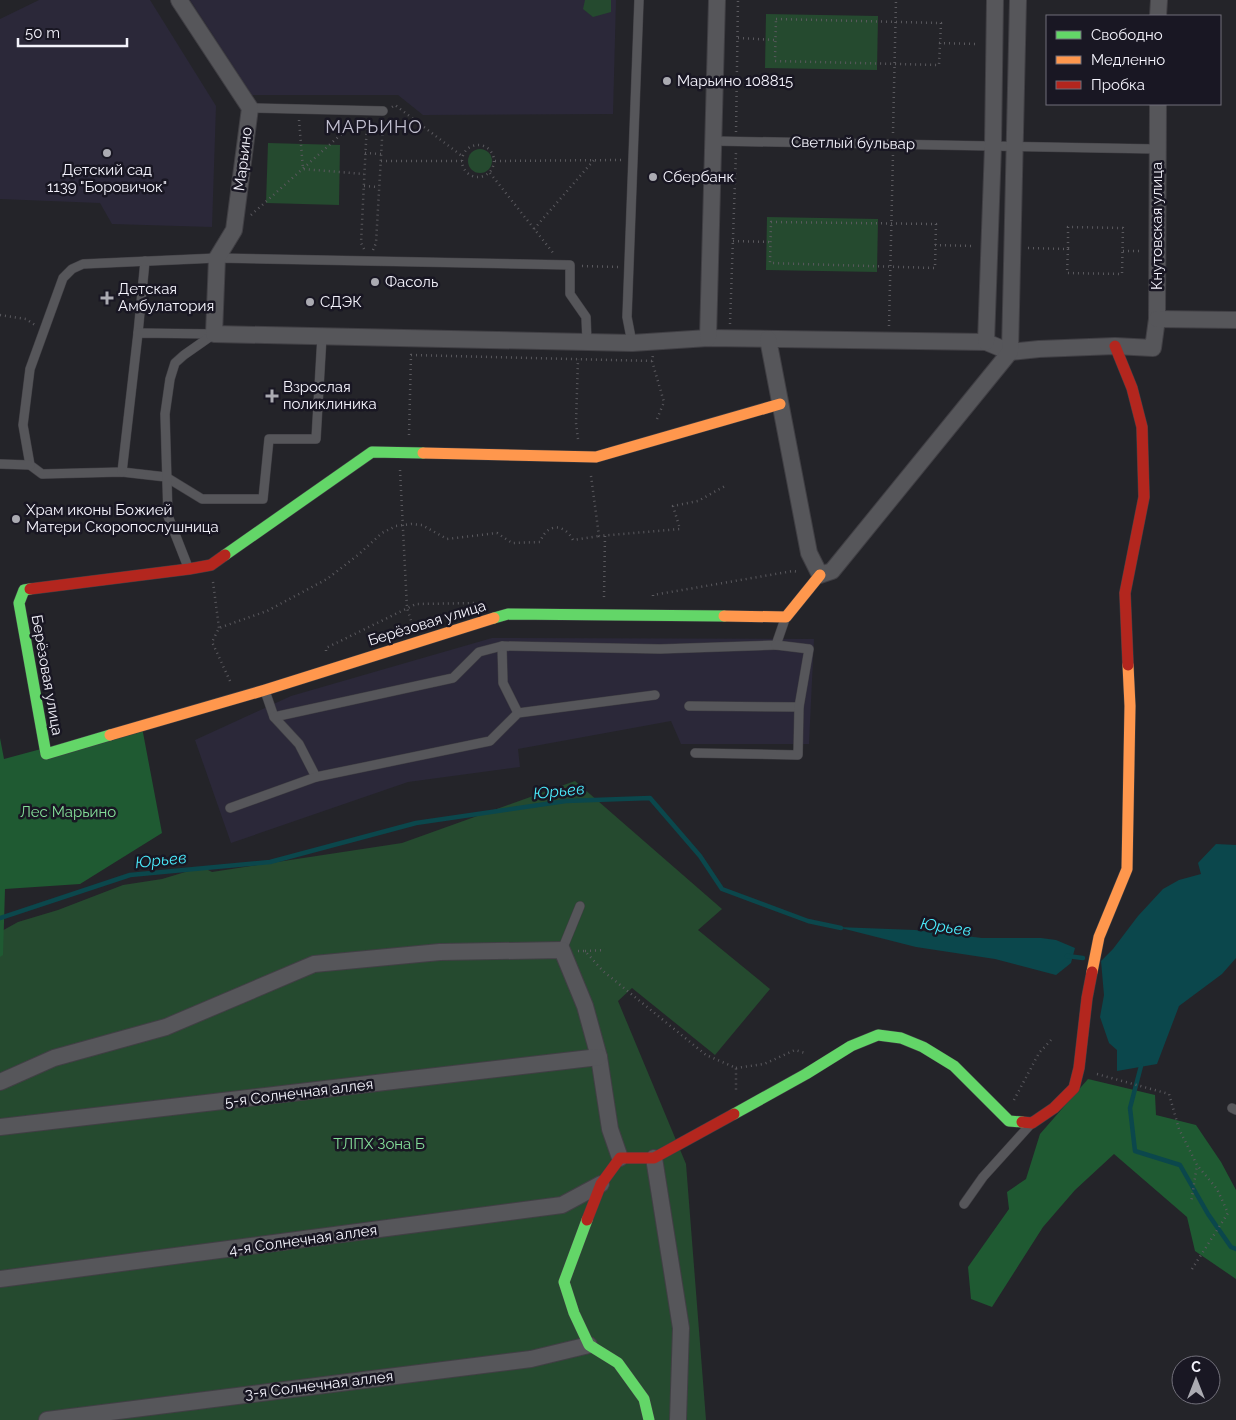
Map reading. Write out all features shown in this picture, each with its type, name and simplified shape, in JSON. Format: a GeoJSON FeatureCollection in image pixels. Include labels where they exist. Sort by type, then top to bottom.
{"type":"FeatureCollection","features":[{"type":"Feature","properties":{"kind":"street","name":"Марьино"},"geometry":{"type":"LineString","coordinates":[[179,0],[250,108],[234,230],[217,258],[214,334]]}},
{"type":"Feature","properties":{"kind":"street"},"geometry":{"type":"LineString","coordinates":[[708,338],[718,0]]}},
{"type":"Feature","properties":{"kind":"street"},"geometry":{"type":"LineString","coordinates":[[986,342],[993,146],[994,0]]}},
{"type":"Feature","properties":{"kind":"street"},"geometry":{"type":"LineString","coordinates":[[786,617],[820,575],[832,571],[1010,352],[1018,0]]}},
{"type":"Feature","properties":{"kind":"street"},"geometry":{"type":"LineString","coordinates":[[1158,0],[1158,15]]}},
{"type":"Feature","properties":{"kind":"street","name":"Кнутовская улица"},"geometry":{"type":"LineString","coordinates":[[1115,346],[1153,348],[1157,319],[1158,105]]}},
{"type":"Feature","properties":{"kind":"street"},"geometry":{"type":"LineString","coordinates":[[1157,319],[1236,320]]}},
{"type":"Feature","properties":{"kind":"street"},"geometry":{"type":"LineString","coordinates":[[214,334],[587,342],[708,338],[986,342],[1010,352],[1115,346],[1132,388],[1142,427],[1144,497],[1125,593],[1130,706],[1127,869],[1099,937],[1087,998],[1079,1068],[1074,1088],[1054,1108],[1032,1123],[1009,1121],[954,1066],[923,1047],[901,1038],[878,1035],[851,1046],[830,1060],[654,1158],[620,1158]]}},
{"type":"Feature","properties":{"kind":"street"},"geometry":{"type":"LineString","coordinates":[[768,339],[809,553],[820,575]]}},
{"type":"Feature","properties":{"kind":"street","name":"Берёзовая улица"},"geometry":{"type":"LineString","coordinates":[[780,404],[596,457],[372,452],[211,565],[189,570],[24,590],[19,603],[46,754],[265,690],[508,614],[786,617]]}},
{"type":"Feature","properties":{"kind":"street"},"geometry":{"type":"LineString","coordinates":[[0,1082],[54,1058],[166,1027],[314,964],[440,952],[562,950],[585,1006],[599,1057],[610,1129],[620,1158]]}},
{"type":"Feature","properties":{"kind":"street","name":"5-я Солнечная аллея"},"geometry":{"type":"LineString","coordinates":[[0,1127],[599,1057]]}},
{"type":"Feature","properties":{"kind":"street"},"geometry":{"type":"LineString","coordinates":[[620,1158],[601,1184],[564,1282],[574,1313],[589,1345],[618,1363],[644,1399],[649,1420]]}},
{"type":"Feature","properties":{"kind":"street"},"geometry":{"type":"LineString","coordinates":[[654,1158],[681,1328],[678,1420]]}},
{"type":"Feature","properties":{"kind":"street","name":"4-я Солнечная аллея"},"geometry":{"type":"LineString","coordinates":[[0,1279],[562,1205],[601,1184]]}},
{"type":"Feature","properties":{"kind":"street","name":"3-я Солнечная аллея"},"geometry":{"type":"LineString","coordinates":[[47,1420],[531,1359],[589,1345]]}},
{"type":"Feature","properties":{"kind":"lane"},"geometry":{"type":"LineString","coordinates":[[632,342],[627,317],[639,0]]}},
{"type":"Feature","properties":{"kind":"lane"},"geometry":{"type":"LineString","coordinates":[[250,108],[384,111]]}},
{"type":"Feature","properties":{"kind":"lane","name":"Светлый бульвар"},"geometry":{"type":"LineString","coordinates":[[714,141],[1157,149]]}},
{"type":"Feature","properties":{"kind":"lane"},"geometry":{"type":"LineString","coordinates":[[30,465],[23,425],[30,369],[63,278],[72,269],[83,264],[217,258],[567,265],[570,294],[586,317],[587,342]]}},
{"type":"Feature","properties":{"kind":"lane"},"geometry":{"type":"LineString","coordinates":[[122,472],[145,261]]}},
{"type":"Feature","properties":{"kind":"lane"},"geometry":{"type":"LineString","coordinates":[[138,333],[214,334]]}},
{"type":"Feature","properties":{"kind":"lane"},"geometry":{"type":"LineString","coordinates":[[189,570],[168,516],[165,414],[170,379],[175,363],[214,334]]}},
{"type":"Feature","properties":{"kind":"lane"},"geometry":{"type":"LineString","coordinates":[[0,464],[30,465],[42,474],[122,472],[166,476],[202,499],[263,499],[269,439],[316,439],[322,336]]}},
{"type":"Feature","properties":{"kind":"lane"},"geometry":{"type":"LineString","coordinates":[[776,645],[786,617]]}},
{"type":"Feature","properties":{"kind":"lane"},"geometry":{"type":"LineString","coordinates":[[274,717],[453,678],[479,652],[502,646],[660,649],[776,645],[809,649],[799,707],[798,755],[695,753]]}},
{"type":"Feature","properties":{"kind":"lane"},"geometry":{"type":"LineString","coordinates":[[502,646],[503,684],[518,713]]}},
{"type":"Feature","properties":{"kind":"lane"},"geometry":{"type":"LineString","coordinates":[[265,690],[274,717],[299,744],[316,777]]}},
{"type":"Feature","properties":{"kind":"lane"},"geometry":{"type":"LineString","coordinates":[[230,808],[316,777],[490,741],[518,713],[655,695]]}},
{"type":"Feature","properties":{"kind":"lane"},"geometry":{"type":"LineString","coordinates":[[688,706],[799,707]]}},
{"type":"Feature","properties":{"kind":"lane"},"geometry":{"type":"LineString","coordinates":[[562,950],[580,906]]}},
{"type":"Feature","properties":{"kind":"lane"},"geometry":{"type":"LineString","coordinates":[[964,1204],[983,1177],[1032,1123]]}},
{"type":"Feature","properties":{"kind":"path"},"geometry":{"type":"LineString","coordinates":[[729,338],[736,141],[738,0]]}},
{"type":"Feature","properties":{"kind":"path"},"geometry":{"type":"LineString","coordinates":[[888,341],[896,0]]}},
{"type":"Feature","properties":{"kind":"path"},"geometry":{"type":"LineString","coordinates":[[776,19],[896,22],[940,22],[940,65],[775,61],[776,19]]}},
{"type":"Feature","properties":{"kind":"path"},"geometry":{"type":"LineString","coordinates":[[738,38],[775,40]]}},
{"type":"Feature","properties":{"kind":"path"},"geometry":{"type":"LineString","coordinates":[[940,43],[975,44]]}},
{"type":"Feature","properties":{"kind":"path"},"geometry":{"type":"LineString","coordinates":[[395,105],[462,156]]}},
{"type":"Feature","properties":{"kind":"path"},"geometry":{"type":"LineString","coordinates":[[299,110],[303,169]]}},
{"type":"Feature","properties":{"kind":"path"},"geometry":{"type":"LineString","coordinates":[[234,230],[367,111]]}},
{"type":"Feature","properties":{"kind":"path"},"geometry":{"type":"LineString","coordinates":[[367,111],[361,243],[369,261]]}},
{"type":"Feature","properties":{"kind":"path"},"geometry":{"type":"LineString","coordinates":[[369,261],[376,243],[384,111]]}},
{"type":"Feature","properties":{"kind":"path"},"geometry":{"type":"LineString","coordinates":[[478,144],[490,149],[496,161],[490,173],[478,178],[467,173],[462,156],[467,149],[478,144]]}},
{"type":"Feature","properties":{"kind":"path"},"geometry":{"type":"LineString","coordinates":[[365,154],[381,154]]}},
{"type":"Feature","properties":{"kind":"path"},"geometry":{"type":"LineString","coordinates":[[534,229],[594,160]]}},
{"type":"Feature","properties":{"kind":"path"},"geometry":{"type":"LineString","coordinates":[[496,161],[633,160]]}},
{"type":"Feature","properties":{"kind":"path"},"geometry":{"type":"LineString","coordinates":[[381,161],[462,161]]}},
{"type":"Feature","properties":{"kind":"path"},"geometry":{"type":"LineString","coordinates":[[303,169],[364,174]]}},
{"type":"Feature","properties":{"kind":"path"},"geometry":{"type":"LineString","coordinates":[[490,173],[534,229],[567,265],[629,267]]}},
{"type":"Feature","properties":{"kind":"path"},"geometry":{"type":"LineString","coordinates":[[364,186],[379,187]]}},
{"type":"Feature","properties":{"kind":"path"},"geometry":{"type":"LineString","coordinates":[[771,222],[891,224],[936,224],[935,268],[770,263],[771,222]]}},
{"type":"Feature","properties":{"kind":"path"},"geometry":{"type":"LineString","coordinates":[[1068,227],[1123,228],[1122,274],[1067,273],[1068,249],[1068,227]]}},
{"type":"Feature","properties":{"kind":"path"},"geometry":{"type":"LineString","coordinates":[[733,241],[771,242]]}},
{"type":"Feature","properties":{"kind":"path"},"geometry":{"type":"LineString","coordinates":[[935,245],[980,246]]}},
{"type":"Feature","properties":{"kind":"path"},"geometry":{"type":"LineString","coordinates":[[1027,248],[1068,249]]}},
{"type":"Feature","properties":{"kind":"path"},"geometry":{"type":"LineString","coordinates":[[1123,250],[1141,251]]}},
{"type":"Feature","properties":{"kind":"path"},"geometry":{"type":"LineString","coordinates":[[0,315],[26,319],[43,329]]}},
{"type":"Feature","properties":{"kind":"path"},"geometry":{"type":"LineString","coordinates":[[655,341],[652,361],[664,402],[658,417]]}},
{"type":"Feature","properties":{"kind":"path"},"geometry":{"type":"LineString","coordinates":[[409,426],[411,355],[652,361]]}},
{"type":"Feature","properties":{"kind":"path"},"geometry":{"type":"LineString","coordinates":[[577,437],[578,359]]}},
{"type":"Feature","properties":{"kind":"path"},"geometry":{"type":"LineString","coordinates":[[399,453],[408,608],[417,642]]}},
{"type":"Feature","properties":{"kind":"path"},"geometry":{"type":"LineString","coordinates":[[589,456],[599,536]]}},
{"type":"Feature","properties":{"kind":"path"},"geometry":{"type":"LineString","coordinates":[[218,628],[267,611],[327,579],[358,556],[382,533],[403,525],[422,525],[447,539],[497,533],[512,543],[540,542],[543,535],[550,528],[557,527],[563,528],[573,540],[680,529],[673,506],[698,501],[725,486]]}},
{"type":"Feature","properties":{"kind":"path"},"geometry":{"type":"LineString","coordinates":[[604,599],[605,536]]}},
{"type":"Feature","properties":{"kind":"path"},"geometry":{"type":"LineString","coordinates":[[211,565],[218,628],[212,642],[238,698]]}},
{"type":"Feature","properties":{"kind":"path"},"geometry":{"type":"LineString","coordinates":[[653,601],[653,595],[793,571],[820,575]]}},
{"type":"Feature","properties":{"kind":"path"},"geometry":{"type":"LineString","coordinates":[[328,670],[326,648],[416,604],[480,603]]}},
{"type":"Feature","properties":{"kind":"path"},"geometry":{"type":"LineString","coordinates":[[562,950],[605,950]]}},
{"type":"Feature","properties":{"kind":"path"},"geometry":{"type":"LineString","coordinates":[[585,951],[603,971],[706,1055],[736,1068],[764,1064],[795,1050],[830,1060]]}},
{"type":"Feature","properties":{"kind":"path"},"geometry":{"type":"LineString","coordinates":[[1005,1117],[1039,1053],[1051,1040]]}},
{"type":"Feature","properties":{"kind":"path"},"geometry":{"type":"LineString","coordinates":[[736,1068],[736,1112]]}},
{"type":"Feature","properties":{"kind":"path"},"geometry":{"type":"LineString","coordinates":[[1079,1068],[1169,1094],[1179,1129],[1197,1166],[1217,1189],[1228,1213],[1192,1269]]}},
{"type":"Feature","properties":{"kind":"path"},"geometry":{"type":"LineString","coordinates":[[1190,1203],[1197,1166]]}},
{"type":"Feature","properties":{"kind":"shaded area","name":"Детский сад 1139 \"Боровичок\""},"geometry":{"type":"Polygon","coordinates":[[[39,0],[150,0],[216,106],[212,227],[112,224],[100,203],[0,199],[0,19],[39,0]]]}},
{"type":"Feature","properties":{"kind":"shaded area"},"geometry":{"type":"Polygon","coordinates":[[[190,0],[616,0],[613,114],[423,115],[398,95],[252,95],[190,0]]]}},
{"type":"Feature","properties":{"kind":"shaded area"},"geometry":{"type":"Polygon","coordinates":[[[492,638],[814,639],[809,744],[681,744],[671,721],[518,749],[520,767],[408,782],[231,843],[195,740],[291,696],[492,638]]]}},
{"type":"Feature","properties":{"kind":"green space"},"geometry":{"type":"Polygon","coordinates":[[[585,0],[611,0],[611,12],[593,17],[583,9],[585,0]]]}},
{"type":"Feature","properties":{"kind":"green space"},"geometry":{"type":"Polygon","coordinates":[[[766,14],[878,16],[877,70],[765,68],[766,14]]]}},
{"type":"Feature","properties":{"kind":"green space"},"geometry":{"type":"Polygon","coordinates":[[[268,143],[340,145],[339,205],[266,203],[268,143]]]}},
{"type":"Feature","properties":{"kind":"green space"},"geometry":{"type":"Polygon","coordinates":[[[480,149],[485,150],[491,156],[491,166],[485,172],[480,173],[475,172],[469,166],[468,161],[469,156],[475,150],[480,149]]]}},
{"type":"Feature","properties":{"kind":"green space"},"geometry":{"type":"Polygon","coordinates":[[[767,217],[878,219],[877,272],[766,270],[767,217]]]}},
{"type":"Feature","properties":{"kind":"green space","name":"Лес Марьино"},"geometry":{"type":"Polygon","coordinates":[[[141,722],[162,833],[80,884],[5,889],[3,955],[0,957],[0,738],[4,759],[141,722]]]}},
{"type":"Feature","properties":{"kind":"green space","name":"ТЛПХ Зона Б"},"geometry":{"type":"Polygon","coordinates":[[[575,781],[722,909],[698,930],[770,989],[715,1055],[632,988],[618,1001],[686,1164],[706,1420],[0,1420],[0,932],[18,922],[58,910],[123,885],[162,879],[202,867],[212,872],[402,843],[575,781]]]}},
{"type":"Feature","properties":{"kind":"green space"},"geometry":{"type":"Polygon","coordinates":[[[1088,1079],[1155,1095],[1156,1115],[1196,1125],[1221,1162],[1236,1190],[1236,1279],[1195,1251],[1187,1217],[1114,1154],[1075,1190],[1043,1227],[992,1307],[971,1299],[968,1267],[1009,1209],[1007,1192],[1026,1179],[1040,1134],[1088,1079]]]}},
{"type":"Feature","properties":{"kind":"water"},"geometry":{"type":"Polygon","coordinates":[[[1216,844],[1236,845],[1236,958],[1222,974],[1179,1006],[1157,1064],[1117,1071],[1117,1050],[1109,1043],[1100,1017],[1104,995],[1101,961],[1163,889],[1179,880],[1201,874],[1198,863],[1216,844]]]}},
{"type":"Feature","properties":{"kind":"water"},"geometry":{"type":"Polygon","coordinates":[[[837,927],[915,930],[982,938],[1041,938],[1056,940],[1075,948],[1071,963],[1056,975],[995,959],[916,947],[837,927]]]}},
{"type":"Feature","properties":{"kind":"waterway","name":"Юрьев"},"geometry":{"type":"LineString","coordinates":[[0,918],[130,875],[270,862],[416,823],[566,801],[650,798],[700,856],[722,889],[808,921],[841,928]]}},
{"type":"Feature","properties":{"kind":"waterway","name":"Юрьев"},"geometry":{"type":"LineString","coordinates":[[1067,956],[1083,958]]}},
{"type":"Feature","properties":{"kind":"waterway"},"geometry":{"type":"LineString","coordinates":[[1141,1066],[1130,1108],[1135,1151],[1180,1165],[1208,1214],[1231,1247],[1236,1249]]}},
{"type":"Feature","properties":{"kind":"traffic: fast"},"geometry":{"type":"LineString","coordinates":[[225,555],[372,452],[423,453]]}},
{"type":"Feature","properties":{"kind":"traffic: fast"},"geometry":{"type":"LineString","coordinates":[[30,589],[24,590],[19,603],[46,754],[110,735]]}},
{"type":"Feature","properties":{"kind":"traffic: fast"},"geometry":{"type":"LineString","coordinates":[[494,618],[508,614],[724,616]]}},
{"type":"Feature","properties":{"kind":"traffic: fast"},"geometry":{"type":"LineString","coordinates":[[734,1114],[806,1074],[851,1046],[878,1035],[901,1038],[923,1047],[954,1066],[1009,1121],[1022,1122]]}},
{"type":"Feature","properties":{"kind":"traffic: fast"},"geometry":{"type":"LineString","coordinates":[[587,1220],[564,1282],[574,1313],[589,1345],[618,1363],[644,1399],[649,1420]]}},
{"type":"Feature","properties":{"kind":"traffic: slow"},"geometry":{"type":"LineString","coordinates":[[423,453],[596,457],[780,404]]}},
{"type":"Feature","properties":{"kind":"traffic: slow"},"geometry":{"type":"LineString","coordinates":[[724,616],[786,617],[820,575]]}},
{"type":"Feature","properties":{"kind":"traffic: slow"},"geometry":{"type":"LineString","coordinates":[[110,735],[265,690],[494,618]]}},
{"type":"Feature","properties":{"kind":"traffic: slow"},"geometry":{"type":"LineString","coordinates":[[1092,972],[1099,937],[1127,869],[1130,706],[1128,665]]}},
{"type":"Feature","properties":{"kind":"traffic: jam"},"geometry":{"type":"LineString","coordinates":[[1115,346],[1132,388],[1142,427],[1144,497],[1125,593],[1128,665]]}},
{"type":"Feature","properties":{"kind":"traffic: jam"},"geometry":{"type":"LineString","coordinates":[[30,589],[189,569],[211,565],[225,555]]}},
{"type":"Feature","properties":{"kind":"traffic: jam"},"geometry":{"type":"LineString","coordinates":[[1022,1122],[1032,1123],[1054,1108],[1074,1088],[1079,1068],[1092,972]]}},
{"type":"Feature","properties":{"kind":"traffic: jam"},"geometry":{"type":"LineString","coordinates":[[587,1220],[601,1184],[620,1158],[654,1158],[734,1114]]}},
{"type":"Feature","properties":{"kind":"place","name":"Марьино 108815"},"geometry":{"type":"Point","coordinates":[667,81]}},
{"type":"Feature","properties":{"kind":"place","name":"Детский сад 1139 \"Боровичок\""},"geometry":{"type":"Point","coordinates":[107,153]}},
{"type":"Feature","properties":{"kind":"place","name":"Сбербанк"},"geometry":{"type":"Point","coordinates":[653,177]}},
{"type":"Feature","properties":{"kind":"place","name":"Фасоль"},"geometry":{"type":"Point","coordinates":[375,282]}},
{"type":"Feature","properties":{"kind":"place","name":"Детская Амбулатория"},"geometry":{"type":"Point","coordinates":[107,298]}},
{"type":"Feature","properties":{"kind":"place","name":"СДЭК"},"geometry":{"type":"Point","coordinates":[310,302]}},
{"type":"Feature","properties":{"kind":"place","name":"Взрослая поликлиника"},"geometry":{"type":"Point","coordinates":[272,396]}},
{"type":"Feature","properties":{"kind":"place","name":"Храм иконы Божией Матери Скоропослушница"},"geometry":{"type":"Point","coordinates":[16,519]}},
{"type":"Feature","properties":{"kind":"district","name":"МАРЬИНО"},"geometry":{"type":"Point","coordinates":[374,126]}}]}
